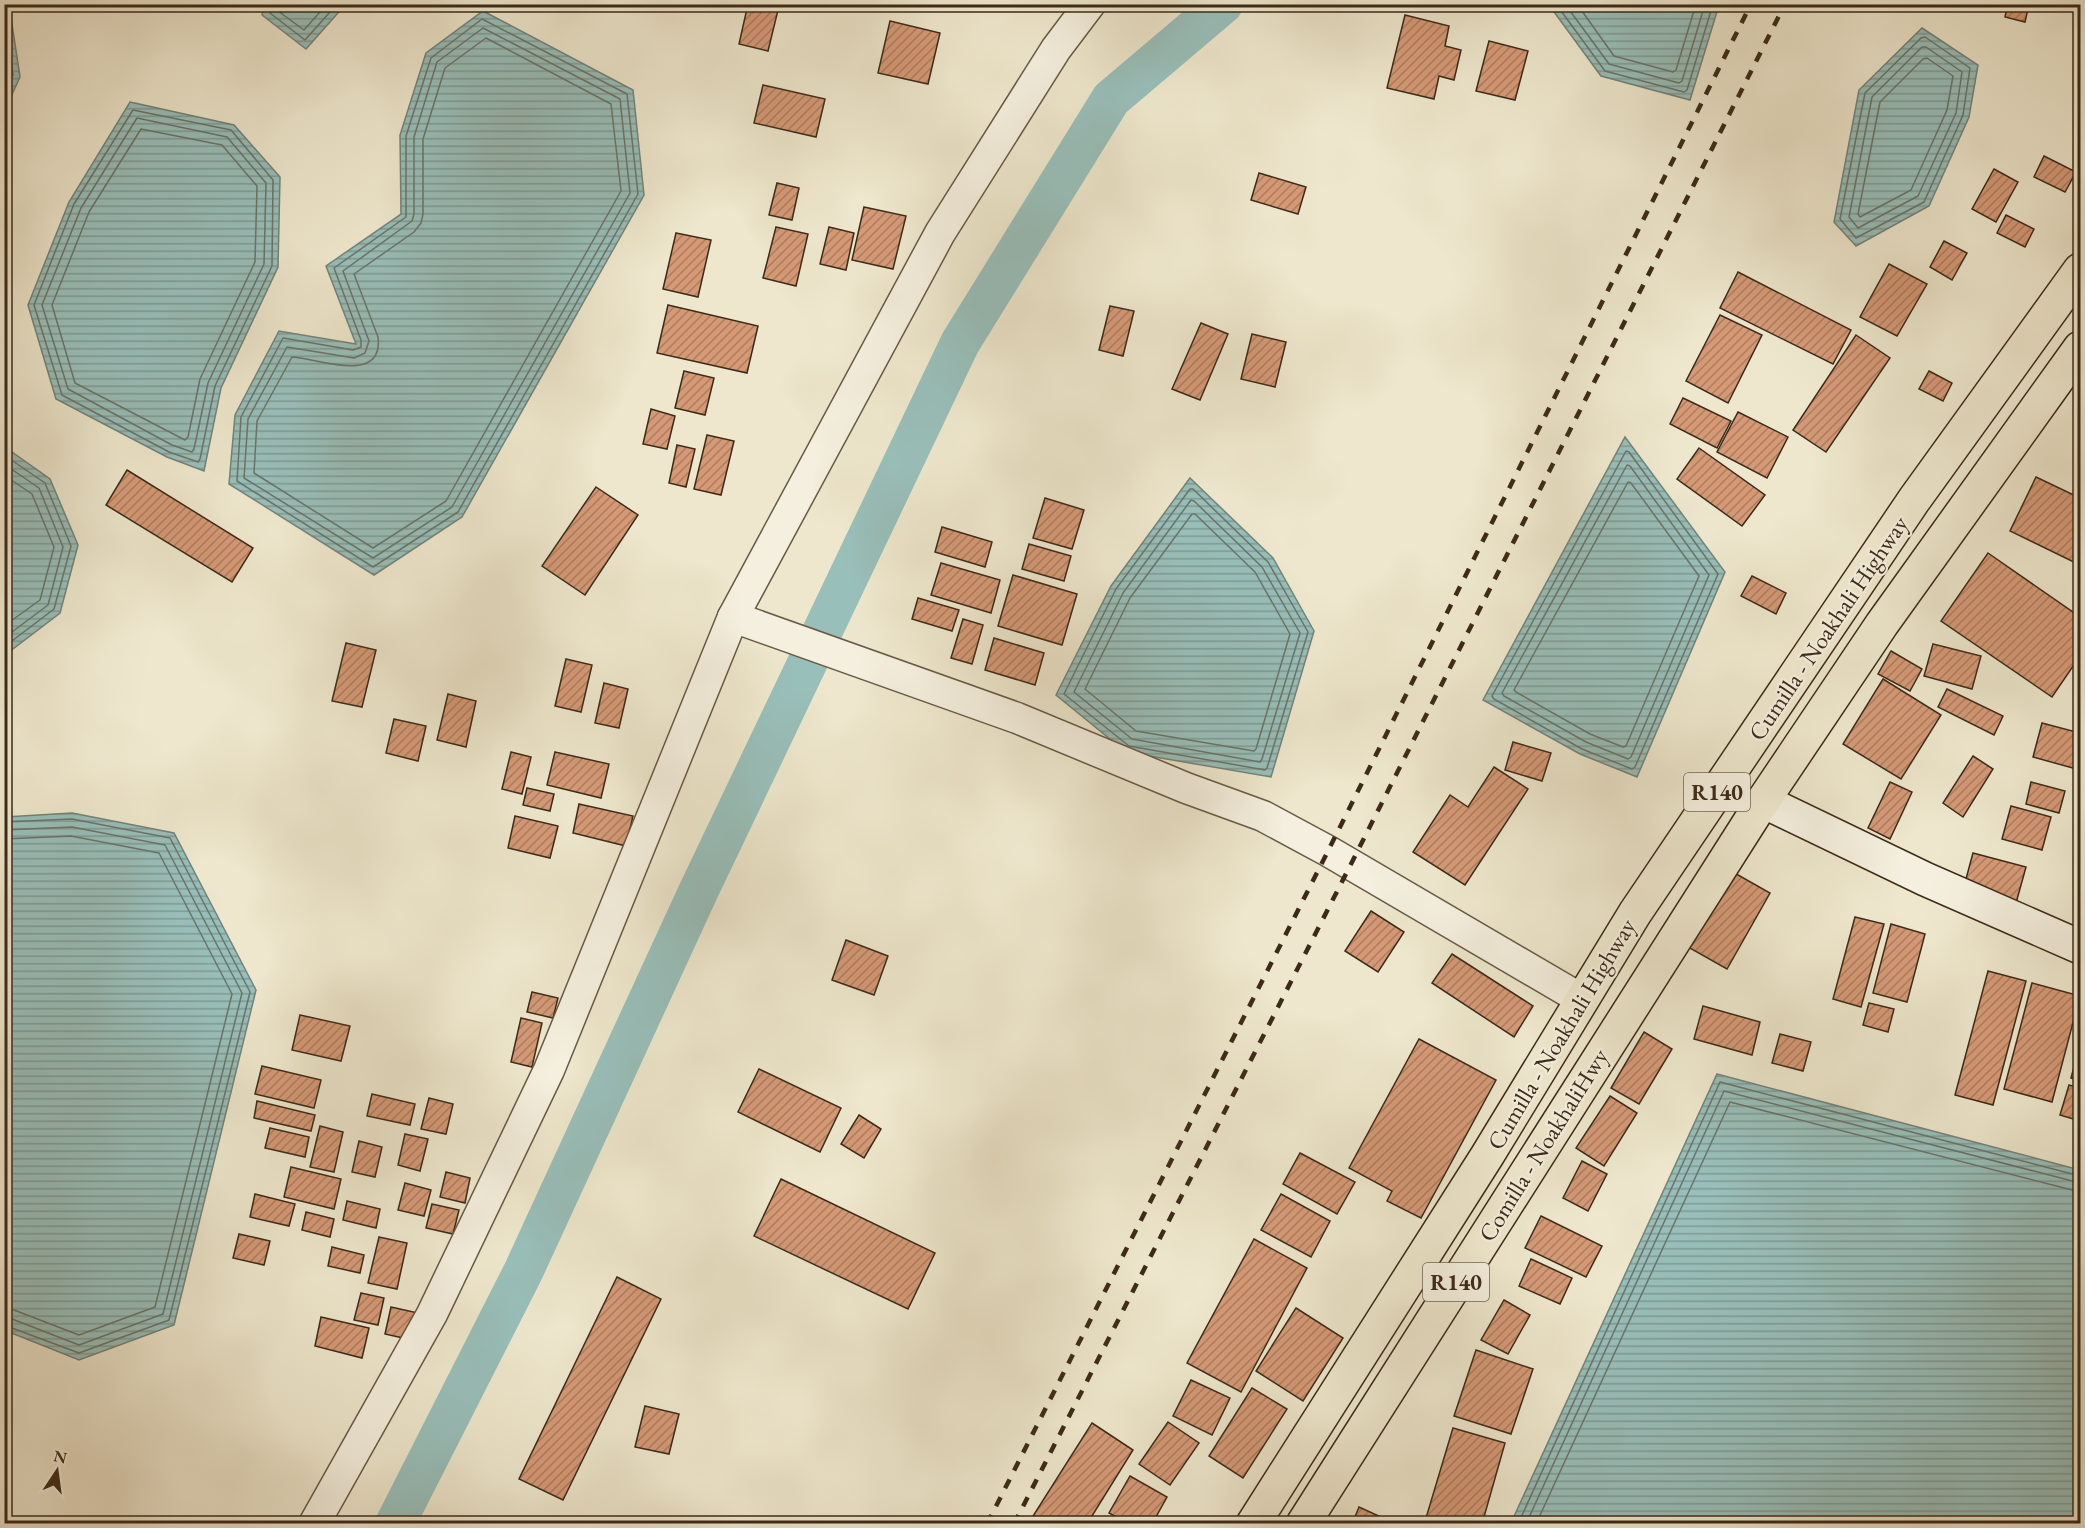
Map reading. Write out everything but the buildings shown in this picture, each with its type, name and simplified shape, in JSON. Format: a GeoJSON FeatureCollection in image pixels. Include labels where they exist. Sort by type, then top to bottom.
{"type":"FeatureCollection","features":[{"type":"Feature","properties":{"kind":"main road","name":"Cumilla - Noakhali Highway"},"geometry":{"type":"LineString","coordinates":[[1253,1524],[1487,1156],[1635,914],[1914,500],[2080,270]]}},
{"type":"Feature","properties":{"kind":"main road","name":"Cumilla - Noakhali Highway"},"geometry":{"type":"LineString","coordinates":[[1763,801],[1882,624],[2080,348]]}},
{"type":"Feature","properties":{"kind":"main road"},"geometry":{"type":"LineString","coordinates":[[1763,801],[1925,879],[2024,924],[2080,946]]}},
{"type":"Feature","properties":{"kind":"main road","name":"Comilla - NoakhaliHwy"},"geometry":{"type":"LineString","coordinates":[[1303,1524],[1763,801]]}},
{"type":"Feature","properties":{"kind":"street"},"geometry":{"type":"LineString","coordinates":[[314,1524],[432,1314],[549,1070],[741,619],[940,233],[1056,49],[1090,4]]}},
{"type":"Feature","properties":{"kind":"street"},"geometry":{"type":"LineString","coordinates":[[741,619],[872,668],[1017,718],[1186,788],[1263,816],[1328,851],[1581,999]]}},
{"type":"Feature","properties":{"kind":"water"},"geometry":{"type":"Polygon","coordinates":[[[9,4],[20,77],[5,110],[4,5],[9,4]]]}},
{"type":"Feature","properties":{"kind":"water"},"geometry":{"type":"Polygon","coordinates":[[[264,4],[345,5],[306,49],[262,15],[264,4]]]}},
{"type":"Feature","properties":{"kind":"water"},"geometry":{"type":"Polygon","coordinates":[[[1549,5],[1719,5],[1690,100],[1601,76],[1549,5]]]}},
{"type":"Feature","properties":{"kind":"water"},"geometry":{"type":"Polygon","coordinates":[[[483,11],[633,90],[644,195],[462,517],[374,575],[229,484],[235,415],[279,331],[356,344],[326,266],[401,214],[400,135],[426,53],[483,11]]]}},
{"type":"Feature","properties":{"kind":"water"},"geometry":{"type":"Polygon","coordinates":[[[1922,28],[1978,65],[1969,117],[1929,206],[1856,246],[1834,222],[1859,90],[1922,28]]]}},
{"type":"Feature","properties":{"kind":"water"},"geometry":{"type":"Polygon","coordinates":[[[130,102],[234,125],[280,177],[278,267],[221,388],[204,471],[167,457],[56,399],[28,305],[69,202],[130,102]]]}},
{"type":"Feature","properties":{"kind":"water"},"geometry":{"type":"Polygon","coordinates":[[[1625,437],[1725,572],[1637,777],[1580,754],[1483,700],[1625,437]]]}},
{"type":"Feature","properties":{"kind":"water"},"geometry":{"type":"Polygon","coordinates":[[[5,447],[50,479],[78,545],[60,613],[5,655],[5,447]]]}},
{"type":"Feature","properties":{"kind":"water"},"geometry":{"type":"Polygon","coordinates":[[[1190,478],[1273,558],[1314,631],[1271,777],[1126,752],[1056,695],[1111,586],[1190,478]]]}},
{"type":"Feature","properties":{"kind":"water"},"geometry":{"type":"Polygon","coordinates":[[[72,813],[174,833],[256,990],[174,1325],[79,1360],[4,1330],[5,817],[72,813]]]}},
{"type":"Feature","properties":{"kind":"water"},"geometry":{"type":"Polygon","coordinates":[[[1717,1074],[2080,1170],[2080,1523],[1511,1523],[1717,1074]]]}},
{"type":"Feature","properties":{"kind":"waterway"},"geometry":{"type":"LineString","coordinates":[[395,1524],[523,1272],[698,892],[960,343],[1111,99],[1223,4]]}},
{"type":"Feature","properties":{"kind":"railway"},"geometry":{"type":"LineString","coordinates":[[987,1524],[1328,851],[1751,4]]}},
{"type":"Feature","properties":{"kind":"railway"},"geometry":{"type":"LineString","coordinates":[[1014,1524],[1350,866],[1785,4]]}}]}
